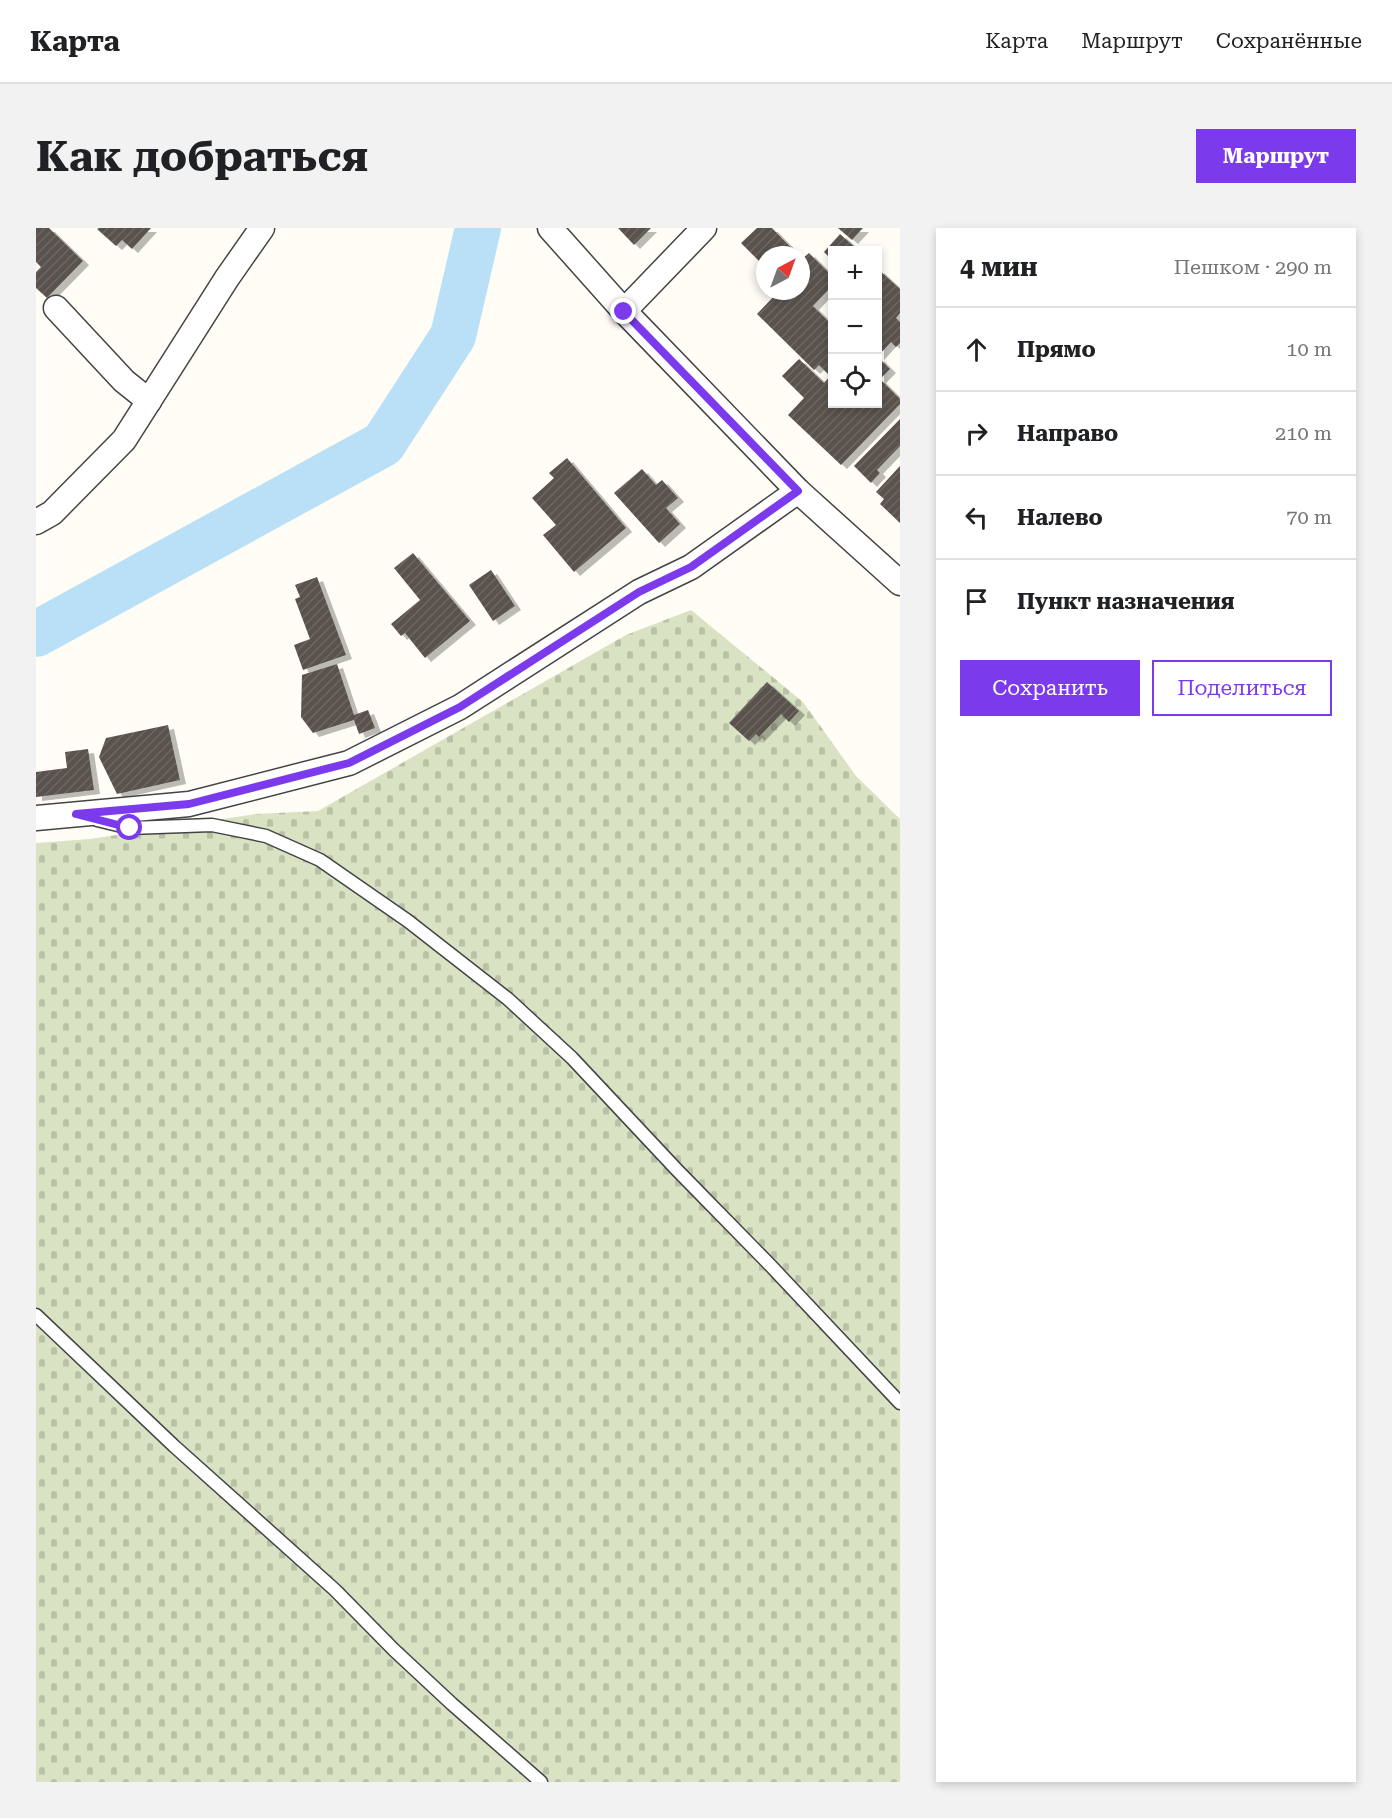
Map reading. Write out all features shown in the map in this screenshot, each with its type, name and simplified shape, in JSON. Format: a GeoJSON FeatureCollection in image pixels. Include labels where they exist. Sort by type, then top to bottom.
{"type":"FeatureCollection","features":[{"type":"Feature","properties":{"kind":"street"},"geometry":{"type":"LineString","coordinates":[[36,522],[52,513],[124,440],[227,278],[262,228]]}},
{"type":"Feature","properties":{"kind":"street"},"geometry":{"type":"LineString","coordinates":[[550,228],[624,312],[798,491],[900,583]]}},
{"type":"Feature","properties":{"kind":"street"},"geometry":{"type":"LineString","coordinates":[[624,312],[704,228]]}},
{"type":"Feature","properties":{"kind":"street"},"geometry":{"type":"LineString","coordinates":[[57,308],[124,381],[149,401]]}},
{"type":"Feature","properties":{"kind":"street"},"geometry":{"type":"LineString","coordinates":[[36,818],[189,804],[349,763],[460,707],[639,592],[691,567],[798,491]]}},
{"type":"Feature","properties":{"kind":"lane"},"geometry":{"type":"LineString","coordinates":[[76,814],[130,828],[212,825],[266,836],[320,860],[408,921],[508,999],[572,1058],[677,1170],[778,1272],[900,1403]]}},
{"type":"Feature","properties":{"kind":"lane"},"geometry":{"type":"LineString","coordinates":[[36,1315],[174,1446],[335,1590],[394,1650],[541,1782]]}},
{"type":"Feature","properties":{"kind":"green space"},"geometry":{"type":"Polygon","coordinates":[[[691,610],[803,702],[856,776],[900,819],[900,1782],[36,1782],[36,843],[90,839],[256,814],[318,811],[626,635],[691,610]]]}},
{"type":"Feature","properties":{"kind":"building"},"geometry":{"type":"Polygon","coordinates":[[[36,228],[49,228],[83,261],[47,298],[36,288],[36,272],[41,267],[36,262],[36,228]]]}},
{"type":"Feature","properties":{"kind":"building"},"geometry":{"type":"Polygon","coordinates":[[[151,228],[132,249],[122,240],[116,246],[97,229],[151,228]]]}},
{"type":"Feature","properties":{"kind":"building"},"geometry":{"type":"Polygon","coordinates":[[[618,228],[651,228],[634,245],[618,228]]]}},
{"type":"Feature","properties":{"kind":"building"},"geometry":{"type":"Polygon","coordinates":[[[757,228],[772,228],[789,246],[756,246],[756,258],[741,243],[757,228]]]}},
{"type":"Feature","properties":{"kind":"building"},"geometry":{"type":"Polygon","coordinates":[[[838,228],[863,228],[852,240],[838,228]]]}},
{"type":"Feature","properties":{"kind":"building"},"geometry":{"type":"Polygon","coordinates":[[[840,234],[854,246],[829,246],[840,234]]]}},
{"type":"Feature","properties":{"kind":"building"},"geometry":{"type":"Polygon","coordinates":[[[810,254],[828,272],[828,290],[813,306],[828,321],[828,374],[819,365],[814,370],[757,314],[770,300],[810,300],[810,254]]]}},
{"type":"Feature","properties":{"kind":"building"},"geometry":{"type":"Polygon","coordinates":[[[882,273],[900,289],[900,313],[896,318],[900,322],[900,343],[896,347],[891,342],[882,352],[882,273]]]}},
{"type":"Feature","properties":{"kind":"building"},"geometry":{"type":"Polygon","coordinates":[[[799,359],[824,383],[828,378],[828,408],[882,408],[882,381],[900,399],[900,404],[841,465],[788,415],[804,398],[782,376],[799,359]]]}},
{"type":"Feature","properties":{"kind":"building"},"geometry":{"type":"Polygon","coordinates":[[[882,361],[890,369],[882,377],[882,361]]]}},
{"type":"Feature","properties":{"kind":"building"},"geometry":{"type":"Polygon","coordinates":[[[900,419],[900,446],[877,470],[880,473],[871,483],[854,466],[900,419]]]}},
{"type":"Feature","properties":{"kind":"building"},"geometry":{"type":"Polygon","coordinates":[[[567,458],[626,528],[574,572],[543,535],[556,525],[532,498],[554,478],[549,473],[567,458]]]}},
{"type":"Feature","properties":{"kind":"building"},"geometry":{"type":"Polygon","coordinates":[[[900,466],[900,523],[880,504],[884,499],[876,492],[900,466]]]}},
{"type":"Feature","properties":{"kind":"building"},"geometry":{"type":"Polygon","coordinates":[[[642,469],[656,485],[662,480],[678,498],[666,508],[680,524],[659,543],[614,493],[642,469]]]}},
{"type":"Feature","properties":{"kind":"building"},"geometry":{"type":"Polygon","coordinates":[[[413,553],[470,621],[425,658],[405,633],[401,636],[391,624],[420,600],[394,568],[413,553]]]}},
{"type":"Feature","properties":{"kind":"building"},"geometry":{"type":"Polygon","coordinates":[[[491,570],[515,606],[493,621],[469,585],[491,570]]]}},
{"type":"Feature","properties":{"kind":"building"},"geometry":{"type":"Polygon","coordinates":[[[317,577],[346,655],[303,670],[294,645],[310,639],[295,599],[300,597],[295,585],[317,577]]]}},
{"type":"Feature","properties":{"kind":"building"},"geometry":{"type":"Polygon","coordinates":[[[337,664],[354,715],[368,710],[375,728],[359,734],[354,720],[313,733],[301,717],[302,675],[337,664]]]}},
{"type":"Feature","properties":{"kind":"building"},"geometry":{"type":"Polygon","coordinates":[[[767,682],[799,711],[789,722],[781,714],[759,737],[756,734],[749,741],[729,723],[767,682]]]}},
{"type":"Feature","properties":{"kind":"building"},"geometry":{"type":"Polygon","coordinates":[[[168,725],[180,780],[117,794],[99,757],[106,738],[168,725]]]}},
{"type":"Feature","properties":{"kind":"building"},"geometry":{"type":"Polygon","coordinates":[[[88,749],[94,790],[36,797],[36,772],[67,768],[65,752],[88,749]]]}},
{"type":"Feature","properties":{"kind":"waterway"},"geometry":{"type":"LineString","coordinates":[[36,634],[383,444],[453,336],[478,228]]}},
{"type":"Feature","properties":{"kind":"route"},"geometry":{"type":"LineString","coordinates":[[130,828],[76,814],[189,804],[349,763],[460,707],[639,592],[691,567],[798,491],[624,312]]}}]}
